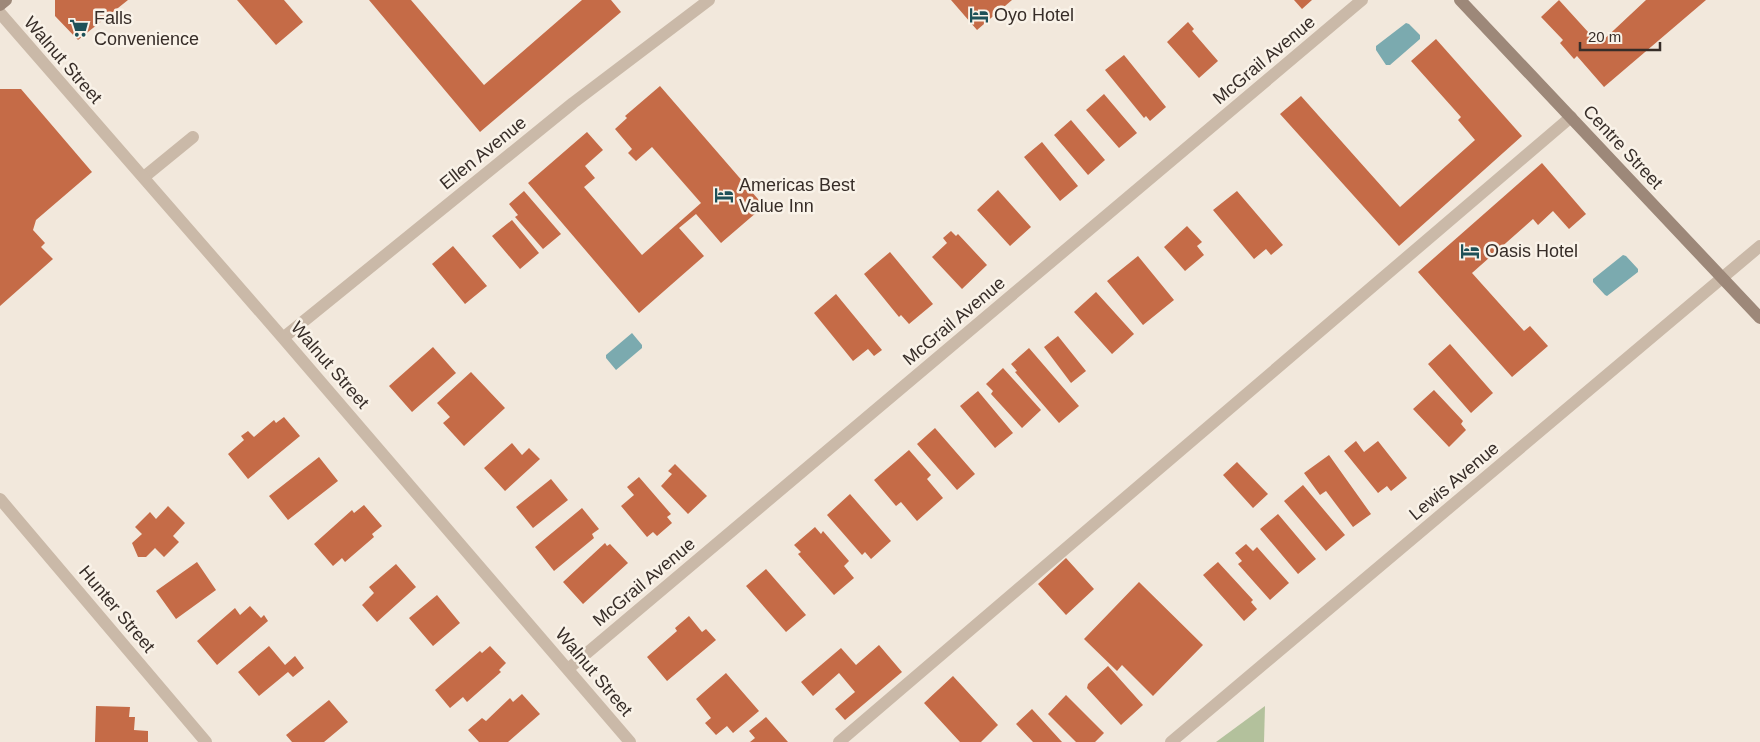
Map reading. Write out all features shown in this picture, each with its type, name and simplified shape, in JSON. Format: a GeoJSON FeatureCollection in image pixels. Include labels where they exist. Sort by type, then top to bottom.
{"type":"FeatureCollection","features":[{"type":"Feature","properties":{"kind":"street"},"geometry":{"type":"LineString","coordinates":[[0,5],[6,0]]}},
{"type":"Feature","properties":{"kind":"street","name":"Ellen Avenue"},"geometry":{"type":"LineString","coordinates":[[283,338],[573,103],[709,0]]}},
{"type":"Feature","properties":{"kind":"street","name":"McGrail Avenue"},"geometry":{"type":"LineString","coordinates":[[568,669],[1362,0]]}},
{"type":"Feature","properties":{"kind":"street","name":"Centre Street"},"geometry":{"type":"LineString","coordinates":[[1460,0],[1760,318]]}},
{"type":"Feature","properties":{"kind":"street","name":"Walnut Street"},"geometry":{"type":"LineString","coordinates":[[0,13],[60,84],[144,176],[630,742]]}},
{"type":"Feature","properties":{"kind":"street"},"geometry":{"type":"LineString","coordinates":[[839,742],[1571,117]]}},
{"type":"Feature","properties":{"kind":"street"},"geometry":{"type":"LineString","coordinates":[[144,176],[193,137]]}},
{"type":"Feature","properties":{"kind":"street","name":"Lewis Avenue"},"geometry":{"type":"LineString","coordinates":[[1172,742],[1760,246]]}},
{"type":"Feature","properties":{"kind":"street","name":"Hunter Street"},"geometry":{"type":"LineString","coordinates":[[0,499],[206,742]]}},
{"type":"Feature","properties":{"kind":"green space"},"geometry":{"type":"Polygon","coordinates":[[[1265,706],[1264,742],[1216,742],[1265,706]]]}},
{"type":"Feature","properties":{"kind":"water"},"geometry":{"type":"Polygon","coordinates":[[[1406,23],[1420,35],[1420,39],[1390,65],[1386,65],[1376,50],[1376,46],[1406,23]]]}},
{"type":"Feature","properties":{"kind":"water"},"geometry":{"type":"Polygon","coordinates":[[[1623,255],[1638,269],[1638,272],[1607,296],[1593,282],[1593,279],[1623,255]]]}},
{"type":"Feature","properties":{"kind":"water"},"geometry":{"type":"Polygon","coordinates":[[[632,333],[642,345],[642,348],[616,370],[606,358],[606,355],[632,333]]]}},
{"type":"Feature","properties":{"kind":"building","name":"Falls Convenience"},"geometry":{"type":"Polygon","coordinates":[[[55,0],[128,0],[78,40],[55,16],[55,0]]]}},
{"type":"Feature","properties":{"kind":"building"},"geometry":{"type":"Polygon","coordinates":[[[237,0],[284,0],[303,22],[276,45],[237,0]]]}},
{"type":"Feature","properties":{"kind":"building"},"geometry":{"type":"Polygon","coordinates":[[[369,0],[411,0],[484,85],[582,0],[611,0],[621,12],[480,132],[369,0]]]}},
{"type":"Feature","properties":{"kind":"building","name":"Oyo Hotel"},"geometry":{"type":"Polygon","coordinates":[[[951,0],[1012,0],[977,30],[951,0]]]}},
{"type":"Feature","properties":{"kind":"building"},"geometry":{"type":"Polygon","coordinates":[[[1294,0],[1312,0],[1302,9],[1294,0]]]}},
{"type":"Feature","properties":{"kind":"building"},"geometry":{"type":"Polygon","coordinates":[[[1559,0],[1599,44],[1646,0],[1706,0],[1604,87],[1577,56],[1574,59],[1560,43],[1563,40],[1541,17],[1559,0]]]}},
{"type":"Feature","properties":{"kind":"building"},"geometry":{"type":"Polygon","coordinates":[[[1188,22],[1194,29],[1192,31],[1218,61],[1199,78],[1167,42],[1188,22]]]}},
{"type":"Feature","properties":{"kind":"building"},"geometry":{"type":"Polygon","coordinates":[[[1436,39],[1522,136],[1399,246],[1280,114],[1301,96],[1400,207],[1475,140],[1458,120],[1461,117],[1411,61],[1436,39]]]}},
{"type":"Feature","properties":{"kind":"building"},"geometry":{"type":"Polygon","coordinates":[[[1124,55],[1166,107],[1150,121],[1146,116],[1144,118],[1105,70],[1124,55]]]}},
{"type":"Feature","properties":{"kind":"building","name":"Americas Best Value Inn"},"geometry":{"type":"Polygon","coordinates":[[[660,86],[764,206],[721,243],[696,214],[679,228],[704,256],[639,313],[528,183],[587,132],[603,150],[585,166],[595,178],[584,187],[642,255],[701,203],[652,147],[636,161],[628,153],[632,149],[615,129],[627,118],[625,116],[660,86]]]}},
{"type":"Feature","properties":{"kind":"building"},"geometry":{"type":"Polygon","coordinates":[[[0,89],[21,89],[92,172],[36,220],[33,230],[45,243],[41,247],[53,259],[0,306],[0,89]]]}},
{"type":"Feature","properties":{"kind":"building"},"geometry":{"type":"Polygon","coordinates":[[[1104,94],[1137,133],[1119,148],[1086,110],[1104,94]]]}},
{"type":"Feature","properties":{"kind":"building"},"geometry":{"type":"Polygon","coordinates":[[[1071,120],[1105,160],[1088,175],[1054,135],[1071,120]]]}},
{"type":"Feature","properties":{"kind":"building"},"geometry":{"type":"Polygon","coordinates":[[[1042,142],[1078,186],[1060,201],[1024,157],[1042,142]]]}},
{"type":"Feature","properties":{"kind":"building","name":"Oasis Hotel"},"geometry":{"type":"Polygon","coordinates":[[[1542,163],[1586,214],[1569,229],[1553,211],[1538,225],[1533,219],[1472,273],[1524,331],[1530,326],[1548,346],[1512,377],[1418,272],[1542,163]]]}},
{"type":"Feature","properties":{"kind":"building"},"geometry":{"type":"Polygon","coordinates":[[[998,190],[1031,227],[1010,246],[977,210],[998,190]]]}},
{"type":"Feature","properties":{"kind":"building"},"geometry":{"type":"Polygon","coordinates":[[[524,191],[561,234],[543,249],[515,217],[518,215],[509,204],[524,191]]]}},
{"type":"Feature","properties":{"kind":"building"},"geometry":{"type":"Polygon","coordinates":[[[1237,191],[1283,245],[1271,255],[1266,249],[1254,259],[1213,210],[1237,191]]]}},
{"type":"Feature","properties":{"kind":"building"},"geometry":{"type":"Polygon","coordinates":[[[512,220],[539,253],[520,269],[492,236],[512,220]]]}},
{"type":"Feature","properties":{"kind":"building"},"geometry":{"type":"Polygon","coordinates":[[[1187,226],[1202,242],[1197,246],[1204,255],[1185,271],[1164,247],[1187,226]]]}},
{"type":"Feature","properties":{"kind":"building"},"geometry":{"type":"Polygon","coordinates":[[[951,231],[956,236],[958,234],[987,265],[962,289],[932,257],[947,243],[943,238],[951,231]]]}},
{"type":"Feature","properties":{"kind":"building"},"geometry":{"type":"Polygon","coordinates":[[[453,246],[487,286],[465,304],[432,264],[453,246]]]}},
{"type":"Feature","properties":{"kind":"building"},"geometry":{"type":"Polygon","coordinates":[[[890,252],[933,304],[909,324],[901,315],[899,317],[864,274],[890,252]]]}},
{"type":"Feature","properties":{"kind":"building"},"geometry":{"type":"Polygon","coordinates":[[[1138,256],[1174,300],[1143,325],[1107,281],[1138,256]]]}},
{"type":"Feature","properties":{"kind":"building"},"geometry":{"type":"Polygon","coordinates":[[[1096,292],[1134,334],[1112,354],[1074,312],[1096,292]]]}},
{"type":"Feature","properties":{"kind":"building"},"geometry":{"type":"Polygon","coordinates":[[[836,294],[882,350],[874,356],[868,349],[853,361],[814,313],[836,294]]]}},
{"type":"Feature","properties":{"kind":"building"},"geometry":{"type":"Polygon","coordinates":[[[1058,336],[1086,371],[1071,383],[1044,347],[1058,336]]]}},
{"type":"Feature","properties":{"kind":"building"},"geometry":{"type":"Polygon","coordinates":[[[1450,344],[1493,393],[1471,413],[1428,364],[1450,344]]]}},
{"type":"Feature","properties":{"kind":"building"},"geometry":{"type":"Polygon","coordinates":[[[433,347],[456,373],[412,412],[389,386],[433,347]]]}},
{"type":"Feature","properties":{"kind":"building"},"geometry":{"type":"Polygon","coordinates":[[[1029,348],[1079,406],[1059,423],[1015,372],[1017,371],[1011,364],[1029,348]]]}},
{"type":"Feature","properties":{"kind":"building"},"geometry":{"type":"Polygon","coordinates":[[[1003,368],[1041,410],[1022,428],[991,394],[993,391],[986,384],[1003,368]]]}},
{"type":"Feature","properties":{"kind":"building"},"geometry":{"type":"Polygon","coordinates":[[[471,372],[505,408],[464,446],[443,423],[450,417],[437,403],[471,372]]]}},
{"type":"Feature","properties":{"kind":"building"},"geometry":{"type":"Polygon","coordinates":[[[1434,390],[1463,421],[1461,424],[1466,430],[1449,447],[1413,409],[1434,390]]]}},
{"type":"Feature","properties":{"kind":"building"},"geometry":{"type":"Polygon","coordinates":[[[978,391],[1013,433],[995,448],[960,406],[978,391]]]}},
{"type":"Feature","properties":{"kind":"building"},"geometry":{"type":"Polygon","coordinates":[[[284,417],[300,436],[248,479],[228,454],[244,440],[241,436],[248,431],[254,437],[274,420],[276,423],[284,417]]]}},
{"type":"Feature","properties":{"kind":"building"},"geometry":{"type":"Polygon","coordinates":[[[935,428],[975,474],[957,490],[917,444],[935,428]]]}},
{"type":"Feature","properties":{"kind":"building"},"geometry":{"type":"Polygon","coordinates":[[[1356,441],[1364,452],[1378,441],[1407,478],[1391,491],[1387,486],[1378,493],[1344,451],[1356,441]]]}},
{"type":"Feature","properties":{"kind":"building"},"geometry":{"type":"Polygon","coordinates":[[[512,443],[522,455],[529,448],[540,459],[505,491],[484,468],[512,443]]]}},
{"type":"Feature","properties":{"kind":"building"},"geometry":{"type":"Polygon","coordinates":[[[909,450],[931,475],[927,479],[943,498],[917,521],[901,502],[896,506],[874,480],[909,450]]]}},
{"type":"Feature","properties":{"kind":"building"},"geometry":{"type":"Polygon","coordinates":[[[1329,455],[1371,514],[1353,527],[1326,491],[1320,495],[1304,473],[1329,455]]]}},
{"type":"Feature","properties":{"kind":"building"},"geometry":{"type":"Polygon","coordinates":[[[319,457],[338,481],[288,520],[269,496],[319,457]]]}},
{"type":"Feature","properties":{"kind":"building"},"geometry":{"type":"Polygon","coordinates":[[[1237,462],[1268,494],[1253,508],[1223,475],[1237,462]]]}},
{"type":"Feature","properties":{"kind":"building"},"geometry":{"type":"Polygon","coordinates":[[[675,464],[707,496],[688,514],[661,486],[672,474],[668,471],[675,464]]]}},
{"type":"Feature","properties":{"kind":"building"},"geometry":{"type":"Polygon","coordinates":[[[639,477],[671,514],[667,517],[672,523],[657,536],[653,532],[647,537],[621,506],[634,495],[627,487],[639,477]]]}},
{"type":"Feature","properties":{"kind":"building"},"geometry":{"type":"Polygon","coordinates":[[[551,479],[568,500],[533,528],[516,507],[551,479]]]}},
{"type":"Feature","properties":{"kind":"building"},"geometry":{"type":"Polygon","coordinates":[[[1303,485],[1345,535],[1326,551],[1284,501],[1303,485]]]}},
{"type":"Feature","properties":{"kind":"building"},"geometry":{"type":"Polygon","coordinates":[[[850,494],[891,541],[871,559],[865,552],[862,555],[827,515],[850,494]]]}},
{"type":"Feature","properties":{"kind":"building"},"geometry":{"type":"Polygon","coordinates":[[[364,505],[382,526],[372,534],[374,537],[345,562],[342,558],[333,566],[314,544],[352,510],[354,513],[364,505]]]}},
{"type":"Feature","properties":{"kind":"building"},"geometry":{"type":"Polygon","coordinates":[[[168,506],[185,523],[173,536],[179,542],[164,557],[155,548],[146,557],[138,557],[132,543],[142,534],[135,527],[150,512],[156,519],[168,506]]]}},
{"type":"Feature","properties":{"kind":"building"},"geometry":{"type":"Polygon","coordinates":[[[582,508],[599,529],[592,534],[594,538],[554,571],[535,547],[582,508]]]}},
{"type":"Feature","properties":{"kind":"building"},"geometry":{"type":"Polygon","coordinates":[[[1278,514],[1316,559],[1298,574],[1260,529],[1278,514]]]}},
{"type":"Feature","properties":{"kind":"building"},"geometry":{"type":"Polygon","coordinates":[[[815,527],[821,534],[823,531],[849,561],[844,566],[854,578],[834,595],[798,554],[801,552],[794,545],[815,527]]]}},
{"type":"Feature","properties":{"kind":"building"},"geometry":{"type":"Polygon","coordinates":[[[605,543],[607,546],[610,544],[628,563],[583,604],[563,582],[605,543]]]}},
{"type":"Feature","properties":{"kind":"building"},"geometry":{"type":"Polygon","coordinates":[[[1246,544],[1253,551],[1257,547],[1289,583],[1270,600],[1238,564],[1242,561],[1235,553],[1246,544]]]}},
{"type":"Feature","properties":{"kind":"building"},"geometry":{"type":"Polygon","coordinates":[[[1066,558],[1094,589],[1066,615],[1038,584],[1066,558]]]}},
{"type":"Feature","properties":{"kind":"building"},"geometry":{"type":"Polygon","coordinates":[[[197,562],[216,590],[176,619],[156,591],[197,562]]]}},
{"type":"Feature","properties":{"kind":"building"},"geometry":{"type":"Polygon","coordinates":[[[1218,562],[1253,600],[1251,602],[1257,609],[1244,621],[1203,575],[1218,562]]]}},
{"type":"Feature","properties":{"kind":"building"},"geometry":{"type":"Polygon","coordinates":[[[396,564],[416,587],[377,622],[362,605],[374,593],[369,587],[396,564]]]}},
{"type":"Feature","properties":{"kind":"building"},"geometry":{"type":"Polygon","coordinates":[[[766,569],[806,615],[786,632],[746,586],[766,569]]]}},
{"type":"Feature","properties":{"kind":"building"},"geometry":{"type":"Polygon","coordinates":[[[1139,582],[1203,645],[1153,696],[1122,665],[1117,671],[1084,639],[1139,582]]]}},
{"type":"Feature","properties":{"kind":"building"},"geometry":{"type":"Polygon","coordinates":[[[437,595],[460,623],[433,646],[409,618],[437,595]]]}},
{"type":"Feature","properties":{"kind":"building"},"geometry":{"type":"Polygon","coordinates":[[[250,606],[261,618],[264,615],[268,621],[217,665],[197,641],[235,608],[240,615],[250,606]]]}},
{"type":"Feature","properties":{"kind":"building"},"geometry":{"type":"Polygon","coordinates":[[[689,616],[702,632],[706,629],[716,640],[667,681],[647,657],[677,631],[675,628],[689,616]]]}},
{"type":"Feature","properties":{"kind":"building"},"geometry":{"type":"Polygon","coordinates":[[[879,645],[902,672],[845,720],[835,709],[855,692],[839,673],[813,696],[801,682],[841,648],[856,665],[879,645]]]}},
{"type":"Feature","properties":{"kind":"building"},"geometry":{"type":"Polygon","coordinates":[[[269,646],[285,665],[295,656],[304,668],[293,677],[288,672],[259,696],[238,672],[269,646]]]}},
{"type":"Feature","properties":{"kind":"building"},"geometry":{"type":"Polygon","coordinates":[[[490,646],[506,663],[499,670],[501,672],[467,702],[463,697],[450,708],[435,690],[480,651],[482,653],[490,646]]]}},
{"type":"Feature","properties":{"kind":"building"},"geometry":{"type":"Polygon","coordinates":[[[1108,666],[1143,705],[1121,725],[1087,688],[1088,684],[1108,666]]]}},
{"type":"Feature","properties":{"kind":"building"},"geometry":{"type":"Polygon","coordinates":[[[726,673],[759,711],[733,733],[727,726],[716,735],[705,723],[711,718],[696,699],[726,673]]]}},
{"type":"Feature","properties":{"kind":"building"},"geometry":{"type":"Polygon","coordinates":[[[953,676],[998,725],[981,742],[960,742],[924,703],[953,676]]]}},
{"type":"Feature","properties":{"kind":"building"},"geometry":{"type":"Polygon","coordinates":[[[522,694],[540,714],[508,742],[479,742],[468,730],[482,718],[486,721],[510,698],[513,702],[522,694]]]}},
{"type":"Feature","properties":{"kind":"building"},"geometry":{"type":"Polygon","coordinates":[[[1066,695],[1104,733],[1095,742],[1076,742],[1048,714],[1066,695]]]}},
{"type":"Feature","properties":{"kind":"building"},"geometry":{"type":"Polygon","coordinates":[[[329,700],[348,722],[324,742],[292,742],[286,735],[329,700]]]}},
{"type":"Feature","properties":{"kind":"building"},"geometry":{"type":"Polygon","coordinates":[[[96,706],[130,707],[129,717],[135,717],[134,730],[148,731],[148,742],[95,742],[96,706]]]}},
{"type":"Feature","properties":{"kind":"building"},"geometry":{"type":"Polygon","coordinates":[[[1032,709],[1062,742],[1033,742],[1016,724],[1032,709]]]}},
{"type":"Feature","properties":{"kind":"building"},"geometry":{"type":"Polygon","coordinates":[[[766,717],[788,742],[750,742],[755,738],[749,731],[766,717]]]}},
{"type":"Feature","properties":{"kind":"place","name":"Oyo Hotel"},"geometry":{"type":"Point","coordinates":[979,15]}},
{"type":"Feature","properties":{"kind":"place","name":"Falls Convenience"},"geometry":{"type":"Point","coordinates":[79,28]}},
{"type":"Feature","properties":{"kind":"place","name":"Americas Best Value Inn"},"geometry":{"type":"Point","coordinates":[724,195]}},
{"type":"Feature","properties":{"kind":"place","name":"Oasis Hotel"},"geometry":{"type":"Point","coordinates":[1470,251]}}]}
